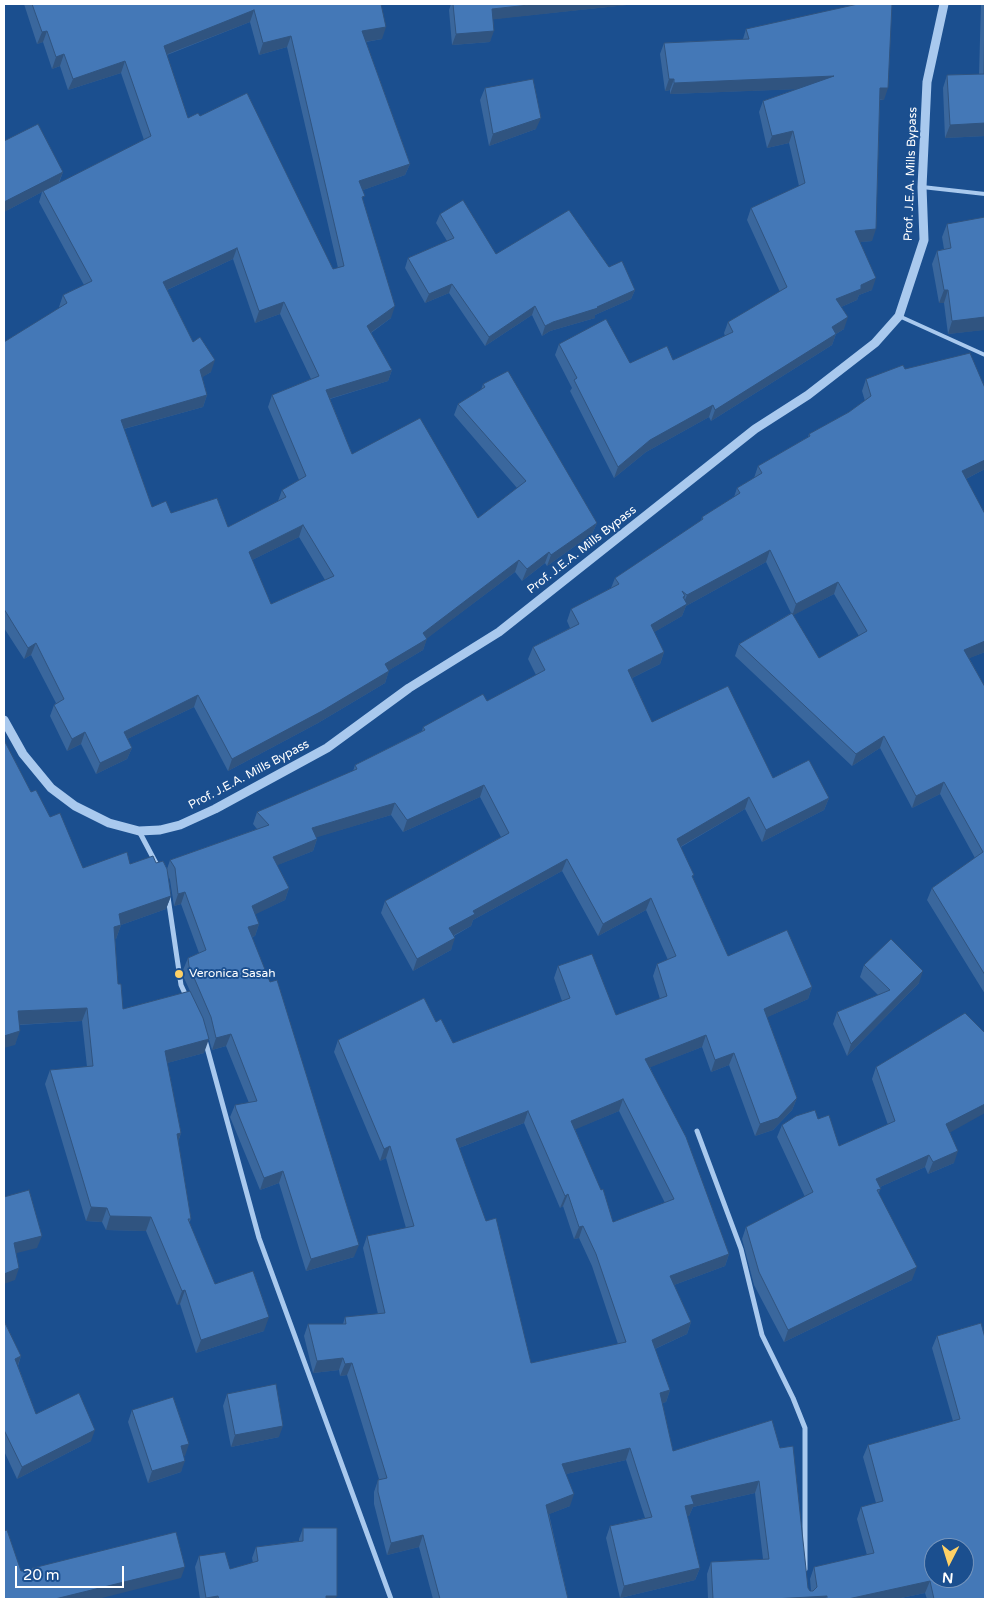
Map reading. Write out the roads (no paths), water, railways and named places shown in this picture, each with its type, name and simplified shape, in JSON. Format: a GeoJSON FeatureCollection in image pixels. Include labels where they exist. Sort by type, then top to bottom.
{"type":"FeatureCollection","features":[{"type":"Feature","properties":{"kind":"street","name":"Prof. J.E.A. Mills Bypass"},"geometry":{"type":"LineString","coordinates":[[4,720],[23,754],[51,788],[75,806],[109,823],[139,831],[160,830],[188,821],[215,809],[319,752],[409,688],[499,632],[755,429],[808,395],[875,343],[899,316],[924,240],[922,186],[927,82],[944,4]]}},
{"type":"Feature","properties":{"kind":"street"},"geometry":{"type":"LineString","coordinates":[[139,831],[161,873]]}},
{"type":"Feature","properties":{"kind":"street"},"geometry":{"type":"LineString","coordinates":[[167,891],[181,985],[192,1008]]}},
{"type":"Feature","properties":{"kind":"street"},"geometry":{"type":"LineString","coordinates":[[202,1030],[258,1238],[391,1599]]}},
{"type":"Feature","properties":{"kind":"street"},"geometry":{"type":"LineString","coordinates":[[697,1132],[741,1249],[762,1335],[794,1398],[805,1428],[805,1576]]}},
{"type":"Feature","properties":{"kind":"lane"},"geometry":{"type":"LineString","coordinates":[[922,186],[985,194]]}},
{"type":"Feature","properties":{"kind":"lane"},"geometry":{"type":"LineString","coordinates":[[899,316],[985,355]]}},
{"type":"Feature","properties":{"kind":"place","name":"Veronica Sasah"},"geometry":{"type":"Point","coordinates":[179,974]}}]}
